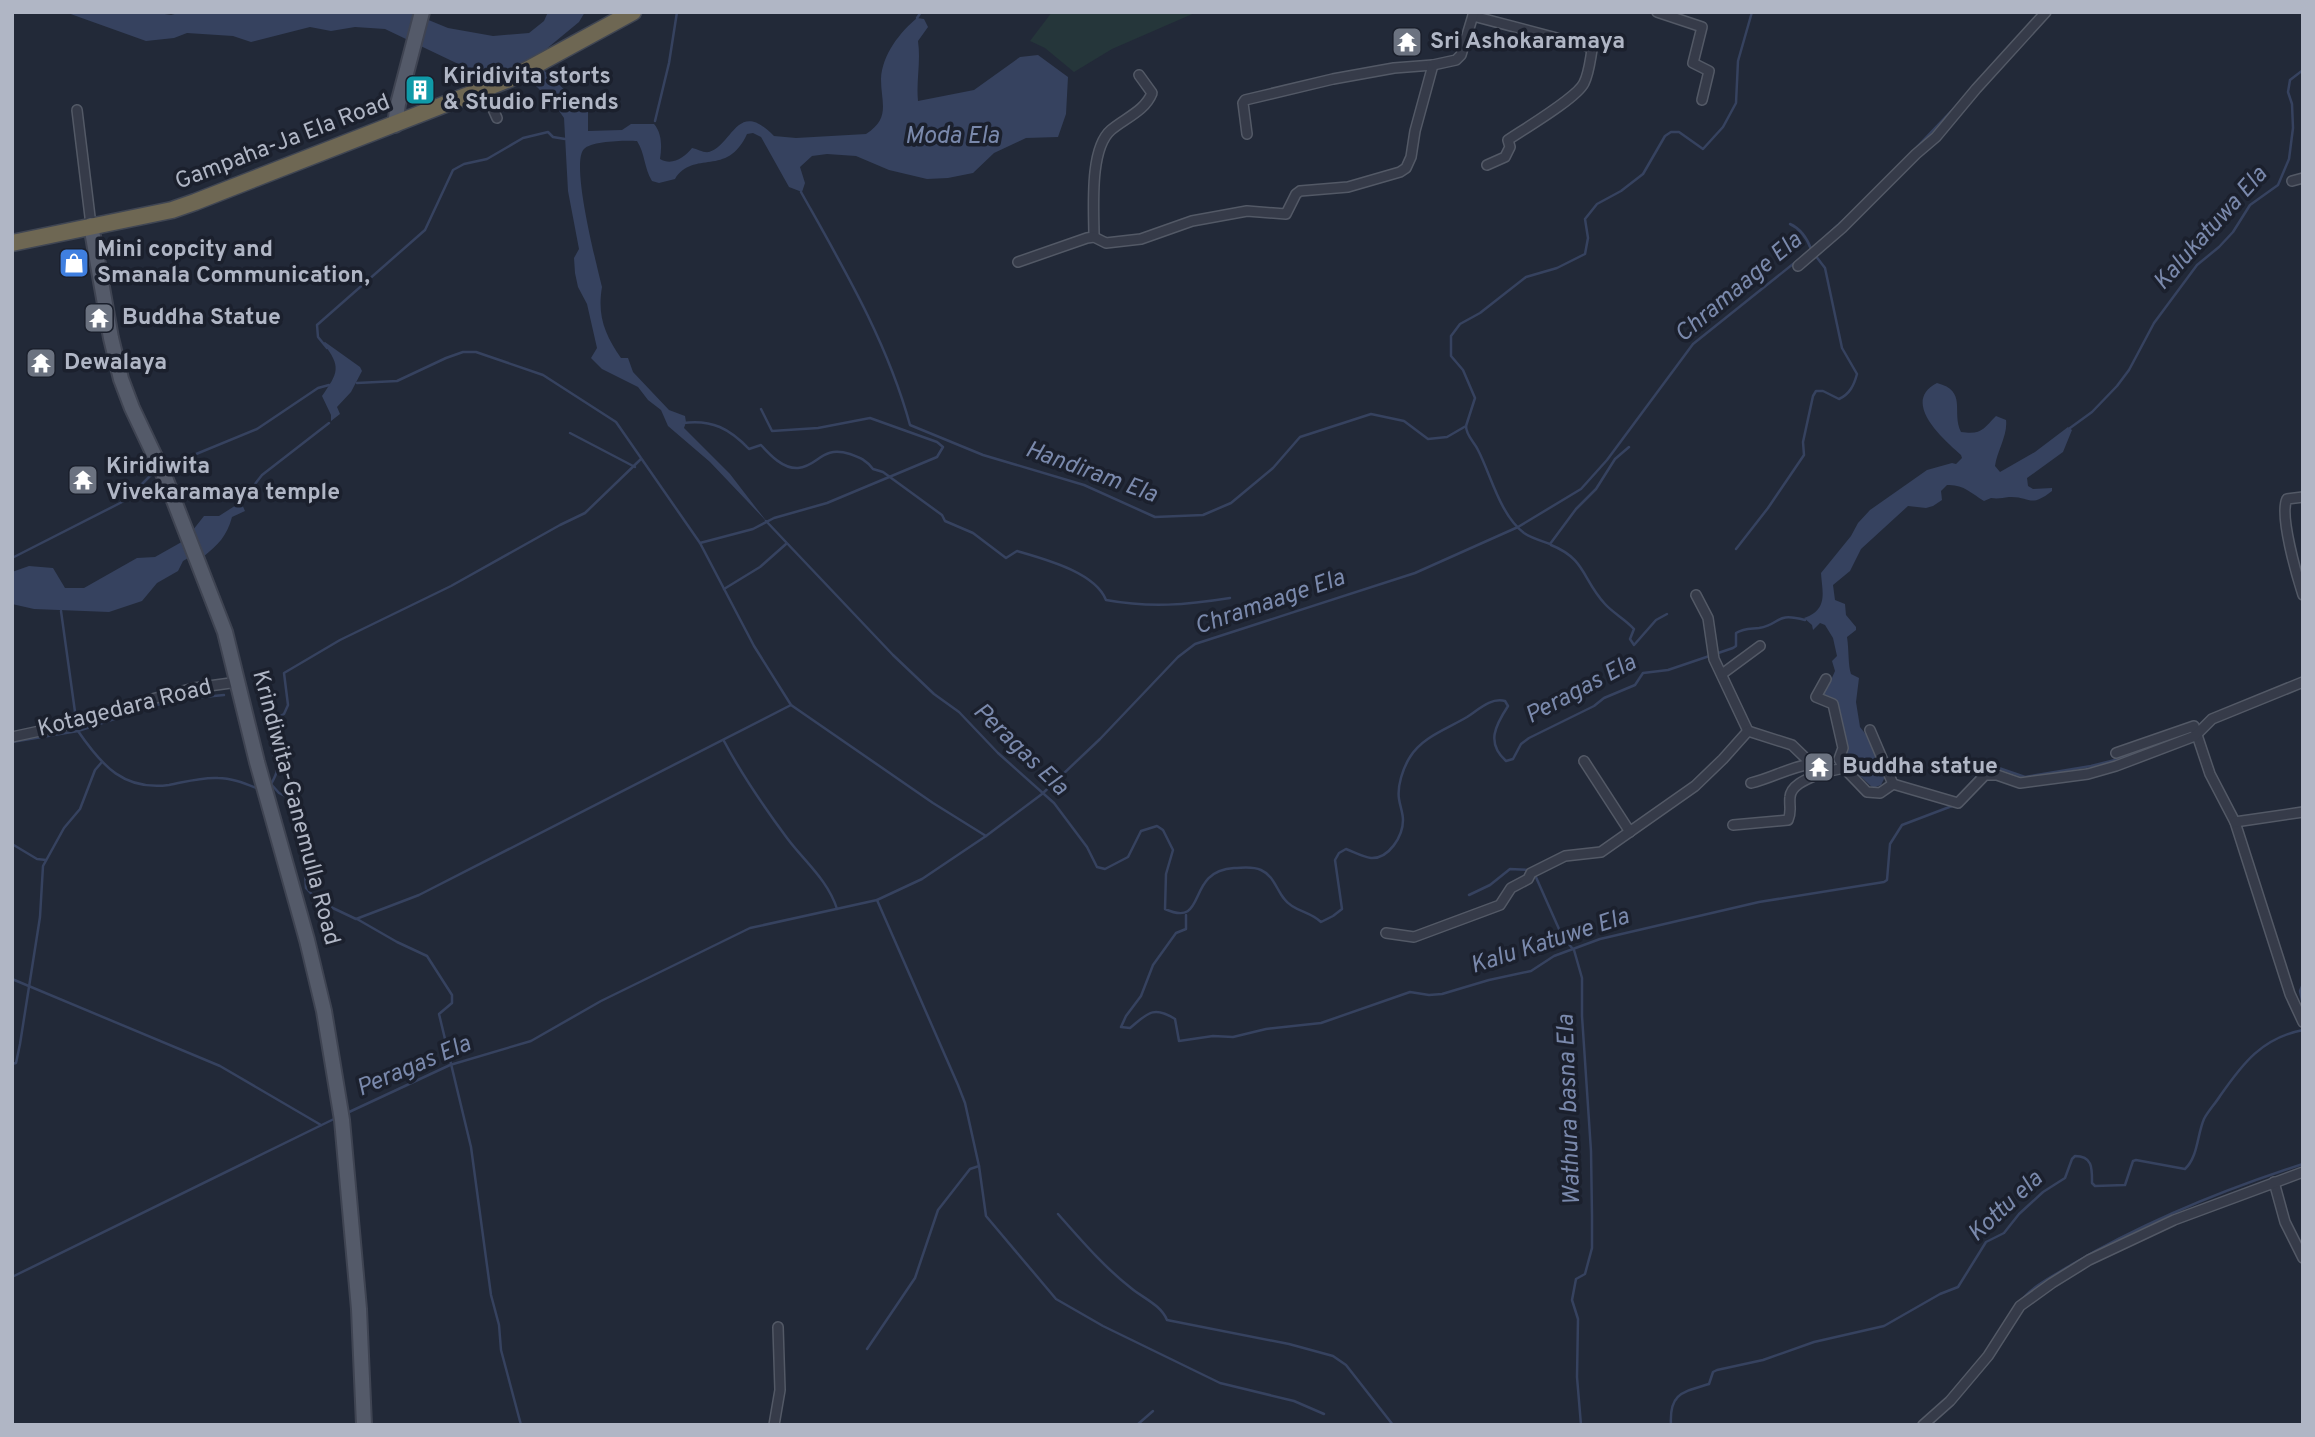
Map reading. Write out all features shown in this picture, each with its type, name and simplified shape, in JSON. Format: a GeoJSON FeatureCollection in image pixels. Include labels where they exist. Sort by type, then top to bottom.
{"type":"FeatureCollection","features":[{"type":"Feature","properties":{"kind":"highway","name":"Gampaha-Ja Ela Road"},"geometry":{"type":"LineString","coordinates":[[12,243],[172,209],[395,125],[518,75],[633,12]]}},
{"type":"Feature","properties":{"kind":"main road"},"geometry":{"type":"LineString","coordinates":[[395,125],[422,12]]}},
{"type":"Feature","properties":{"kind":"main road","name":"Krindiwita-Ganemulla Road"},"geometry":{"type":"LineString","coordinates":[[91,225],[121,379],[166,480],[225,632],[324,1011],[341,1113],[359,1309],[364,1425]]}},
{"type":"Feature","properties":{"kind":"street"},"geometry":{"type":"LineString","coordinates":[[1657,12],[1702,27],[1693,63],[1709,71],[1702,100]]}},
{"type":"Feature","properties":{"kind":"street"},"geometry":{"type":"LineString","coordinates":[[1798,266],[1842,228],[1936,137],[2046,12]]}},
{"type":"Feature","properties":{"kind":"street"},"geometry":{"type":"LineString","coordinates":[[1247,134],[1243,103],[1245,100],[1346,77],[1456,60],[1464,47],[1474,14],[1592,50],[1585,82],[1576,96],[1562,102],[1508,140],[1510,148],[1505,157],[1487,165]]}},
{"type":"Feature","properties":{"kind":"street"},"geometry":{"type":"LineString","coordinates":[[1018,262],[1094,237],[1106,243],[1140,239],[1192,221],[1247,211],[1286,214],[1300,191],[1335,189],[1400,173],[1406,168],[1411,157],[1415,131],[1433,65]]}},
{"type":"Feature","properties":{"kind":"street"},"geometry":{"type":"LineString","coordinates":[[1094,237],[1095,170],[1103,141],[1110,131],[1134,114],[1151,97],[1152,93],[1139,75]]}},
{"type":"Feature","properties":{"kind":"street"},"geometry":{"type":"LineString","coordinates":[[484,89],[497,118]]}},
{"type":"Feature","properties":{"kind":"street"},"geometry":{"type":"LineString","coordinates":[[77,110],[91,225]]}},
{"type":"Feature","properties":{"kind":"street"},"geometry":{"type":"LineString","coordinates":[[2292,181],[2303,178]]}},
{"type":"Feature","properties":{"kind":"street"},"geometry":{"type":"LineString","coordinates":[[2303,497],[2287,499],[2285,504],[2287,532],[2303,595]]}},
{"type":"Feature","properties":{"kind":"street"},"geometry":{"type":"LineString","coordinates":[[1696,595],[1709,618],[1713,655],[1748,731],[1792,744],[1821,773]]}},
{"type":"Feature","properties":{"kind":"street"},"geometry":{"type":"LineString","coordinates":[[1722,674],[1760,646]]}},
{"type":"Feature","properties":{"kind":"street"},"geometry":{"type":"LineString","coordinates":[[1826,678],[1816,697],[1833,704],[1843,748],[1839,759],[1844,768],[1867,792],[1880,793],[1893,784]]}},
{"type":"Feature","properties":{"kind":"street","name":"Kotagedara Road"},"geometry":{"type":"LineString","coordinates":[[12,737],[86,721],[194,688],[239,682]]}},
{"type":"Feature","properties":{"kind":"street"},"geometry":{"type":"LineString","coordinates":[[1893,784],[1958,803],[1985,775],[1997,775],[2020,783],[2088,774],[2195,736],[2212,719],[2303,682]]}},
{"type":"Feature","properties":{"kind":"street"},"geometry":{"type":"LineString","coordinates":[[2116,753],[2194,726],[2210,774],[2235,822],[2290,993],[2303,1022]]}},
{"type":"Feature","properties":{"kind":"street"},"geometry":{"type":"LineString","coordinates":[[1870,730],[1893,784]]}},
{"type":"Feature","properties":{"kind":"street"},"geometry":{"type":"LineString","coordinates":[[1386,933],[1414,937],[1500,905],[1511,888],[1528,879],[1532,873],[1566,856],[1601,852],[1695,786],[1723,760],[1748,731]]}},
{"type":"Feature","properties":{"kind":"street"},"geometry":{"type":"LineString","coordinates":[[1584,761],[1630,832]]}},
{"type":"Feature","properties":{"kind":"street"},"geometry":{"type":"LineString","coordinates":[[1751,783],[1775,777],[1791,768],[1811,764]]}},
{"type":"Feature","properties":{"kind":"street"},"geometry":{"type":"LineString","coordinates":[[1733,825],[1788,820],[1792,811],[1790,796],[1799,783],[1821,773],[1844,768]]}},
{"type":"Feature","properties":{"kind":"street"},"geometry":{"type":"LineString","coordinates":[[2235,822],[2303,812]]}},
{"type":"Feature","properties":{"kind":"street"},"geometry":{"type":"LineString","coordinates":[[1923,1425],[1950,1401],[1988,1356],[2020,1306],[2052,1283],[2089,1259],[2174,1220],[2303,1172]]}},
{"type":"Feature","properties":{"kind":"street"},"geometry":{"type":"LineString","coordinates":[[2274,1182],[2285,1222],[2303,1258]]}},
{"type":"Feature","properties":{"kind":"street"},"geometry":{"type":"LineString","coordinates":[[774,1425],[780,1380],[778,1327]]}},
{"type":"Feature","properties":{"kind":"shaded area"},"geometry":{"type":"Polygon","coordinates":[[[1052,12],[1197,12],[1112,49],[1074,72],[1045,48],[1030,41],[1052,12]]]}},
{"type":"Feature","properties":{"kind":"water","name":"Moda Ela"},"geometry":{"type":"Polygon","coordinates":[[[65,12],[152,12],[171,15],[182,12],[409,12],[448,28],[493,36],[529,33],[544,21],[548,12],[585,12],[579,22],[533,60],[588,112],[588,131],[622,130],[631,124],[654,124],[661,140],[660,159],[669,162],[682,158],[692,148],[709,152],[717,148],[737,127],[752,121],[762,125],[774,136],[796,138],[866,134],[882,116],[881,79],[888,53],[898,37],[917,18],[924,19],[928,27],[918,41],[918,101],[974,90],[1020,57],[1038,55],[1068,77],[1066,114],[1058,137],[1026,138],[994,153],[973,173],[948,178],[927,179],[889,170],[856,156],[812,156],[800,167],[805,183],[802,192],[789,187],[761,137],[753,133],[747,134],[730,155],[691,166],[675,179],[659,183],[652,181],[649,176],[637,141],[601,143],[584,149],[580,174],[582,193],[602,287],[602,316],[611,341],[621,358],[628,358],[633,372],[669,410],[685,416],[684,428],[730,474],[767,522],[710,462],[668,426],[661,410],[648,400],[638,387],[602,369],[591,358],[597,348],[587,304],[578,287],[575,273],[574,258],[579,249],[568,191],[564,118],[555,105],[518,68],[473,71],[385,29],[355,27],[331,31],[310,27],[251,42],[233,36],[187,33],[174,38],[146,41],[65,12]]]}},
{"type":"Feature","properties":{"kind":"water"},"geometry":{"type":"Polygon","coordinates":[[[323,343],[362,371],[351,392],[337,407],[340,414],[331,421],[322,396],[336,370],[333,358],[323,343]]]}},
{"type":"Feature","properties":{"kind":"water"},"geometry":{"type":"Polygon","coordinates":[[[1937,383],[1947,387],[1956,397],[1961,432],[1978,432],[1996,416],[2006,420],[1995,466],[2000,472],[2035,452],[2068,427],[2072,430],[2063,452],[2027,478],[2028,486],[2033,489],[2052,488],[2052,491],[2034,501],[2009,497],[1984,501],[1962,488],[1947,485],[1941,491],[1942,500],[1933,506],[1908,506],[1861,549],[1850,571],[1833,585],[1835,600],[1845,604],[1846,615],[1856,627],[1847,637],[1851,674],[1859,678],[1856,702],[1860,727],[1871,741],[1886,775],[1881,785],[1873,788],[1843,760],[1834,701],[1820,696],[1828,687],[1835,671],[1832,661],[1837,656],[1833,638],[1825,625],[1820,623],[1813,630],[1812,625],[1804,618],[1812,615],[1821,605],[1821,573],[1870,510],[1927,470],[1956,464],[1962,458],[1936,431],[1924,410],[1923,400],[1927,391],[1937,383]]]}},
{"type":"Feature","properties":{"kind":"water"},"geometry":{"type":"Polygon","coordinates":[[[241,502],[245,511],[232,517],[225,535],[217,544],[203,557],[200,551],[183,561],[178,571],[157,583],[142,601],[109,612],[34,609],[12,604],[12,572],[29,566],[53,568],[65,588],[84,588],[137,558],[155,557],[194,535],[193,530],[204,516],[219,516],[241,502]]]}},
{"type":"Feature","properties":{"kind":"waterway"},"geometry":{"type":"LineString","coordinates":[[655,121],[669,63],[677,12]]}},
{"type":"Feature","properties":{"kind":"waterway"},"geometry":{"type":"LineString","coordinates":[[917,18],[921,12]]}},
{"type":"Feature","properties":{"kind":"waterway","name":"Handiram Ela"},"geometry":{"type":"LineString","coordinates":[[801,192],[876,334],[910,425],[983,455],[1084,485],[1155,517],[1203,515],[1231,503],[1273,468],[1300,437],[1371,414],[1404,421],[1428,439],[1447,437],[1466,426],[1475,398],[1463,370],[1451,356],[1451,336],[1460,324],[1480,313],[1526,277],[1557,268],[1585,254],[1588,238],[1585,219],[1597,204],[1621,191],[1643,174],[1665,136],[1671,132],[1679,132],[1703,149],[1723,127],[1736,103],[1738,61],[1752,12]]}},
{"type":"Feature","properties":{"kind":"waterway","name":"Kalukatuwa Ela"},"geometry":{"type":"LineString","coordinates":[[2070,428],[2092,412],[2117,386],[2129,370],[2154,323],[2197,265],[2233,232],[2250,205],[2278,185],[2289,159],[2293,128],[2292,104],[2288,92],[2290,80],[2303,70]]}},
{"type":"Feature","properties":{"kind":"waterway","name":"Chramaage Ela"},"geometry":{"type":"LineString","coordinates":[[1917,147],[1958,104]]}},
{"type":"Feature","properties":{"kind":"waterway"},"geometry":{"type":"LineString","coordinates":[[327,348],[318,337],[317,325],[425,230],[453,170],[464,164],[487,159],[523,138],[548,132],[553,137],[565,139]]}},
{"type":"Feature","properties":{"kind":"waterway","name":"Chramaage Ela"},"geometry":{"type":"LineString","coordinates":[[1827,235],[1848,216]]}},
{"type":"Feature","properties":{"kind":"waterway"},"geometry":{"type":"LineString","coordinates":[[1790,224],[1803,234],[1811,249]]}},
{"type":"Feature","properties":{"kind":"waterway"},"geometry":{"type":"LineString","coordinates":[[1736,549],[1804,455],[1803,442],[1816,391],[1823,391],[1839,399],[1851,389],[1857,374],[1842,348],[1825,268],[1815,255]]}},
{"type":"Feature","properties":{"kind":"waterway","name":"Chramaage Ela"},"geometry":{"type":"LineString","coordinates":[[867,1349],[915,1278],[938,1210],[970,1169],[979,1166],[965,1103],[877,900],[922,879],[1042,794],[1100,739],[1178,657],[1195,644],[1415,573],[1518,527],[1581,489],[1607,460],[1693,344],[1798,260]]}},
{"type":"Feature","properties":{"kind":"waterway"},"geometry":{"type":"LineString","coordinates":[[357,383],[397,381],[446,358],[463,352],[476,352],[543,375],[616,422],[700,543],[754,646],[791,705],[933,803],[986,836]]}},
{"type":"Feature","properties":{"kind":"waterway"},"geometry":{"type":"LineString","coordinates":[[167,466],[257,429],[318,388],[329,385]]}},
{"type":"Feature","properties":{"kind":"waterway"},"geometry":{"type":"LineString","coordinates":[[700,543],[753,529],[774,518],[827,503],[937,457],[943,447],[937,442],[870,418],[818,428],[772,431],[761,409]]}},
{"type":"Feature","properties":{"kind":"waterway"},"geometry":{"type":"LineString","coordinates":[[241,502],[262,475],[329,423]]}},
{"type":"Feature","properties":{"kind":"waterway","name":"Peragas Ela"},"geometry":{"type":"LineString","coordinates":[[683,423],[703,423],[720,427],[749,449],[761,445],[777,461],[792,468],[811,464],[833,452],[850,454],[866,461],[873,469],[883,472],[942,515],[945,521],[973,533],[1006,558],[1017,551],[1068,568],[1091,582],[1106,600],[1168,605],[1230,598]]}},
{"type":"Feature","properties":{"kind":"waterway"},"geometry":{"type":"LineString","coordinates":[[1466,426],[1467,433],[1478,450],[1509,516],[1524,533],[1550,544],[1576,509],[1596,489],[1615,459],[1629,447]]}},
{"type":"Feature","properties":{"kind":"waterway"},"geometry":{"type":"LineString","coordinates":[[570,433],[635,467]]}},
{"type":"Feature","properties":{"kind":"waterway"},"geometry":{"type":"LineString","coordinates":[[641,459],[585,513],[451,586],[340,640],[284,673],[288,705],[284,714],[278,717],[272,726],[275,744],[271,747],[277,769],[271,784],[279,793],[289,798],[301,818],[306,888],[318,901],[356,919],[419,895],[791,705]]}},
{"type":"Feature","properties":{"kind":"waterway"},"geometry":{"type":"LineString","coordinates":[[12,558],[126,500],[155,471]]}},
{"type":"Feature","properties":{"kind":"waterway","name":"Peragas Ela"},"geometry":{"type":"LineString","coordinates":[[766,521],[893,655],[934,694],[959,712],[998,753],[1054,803],[1087,847],[1097,867],[1105,869],[1128,857],[1141,831],[1157,826],[1163,830],[1173,850],[1166,874],[1165,909],[1179,913],[1193,906],[1208,878],[1218,871],[1251,868],[1266,873],[1287,902],[1321,922],[1342,909],[1335,860],[1339,853],[1346,849],[1371,858],[1378,857],[1389,851],[1398,839],[1403,820],[1399,794],[1403,772],[1415,750],[1436,734],[1490,702],[1505,701],[1508,706],[1496,727],[1494,741],[1506,761],[1513,759],[1521,744],[1529,738],[1594,706],[1604,698],[1635,685],[1643,673],[1668,670],[1733,648],[1736,646],[1736,633],[1742,630],[1759,628],[1788,617],[1805,620]]}},
{"type":"Feature","properties":{"kind":"waterway"},"geometry":{"type":"LineString","coordinates":[[724,589],[760,567],[786,544]]}},
{"type":"Feature","properties":{"kind":"waterway"},"geometry":{"type":"LineString","coordinates":[[1551,545],[1577,563],[1605,604],[1634,629],[1630,639],[1634,645],[1656,620],[1667,614]]}},
{"type":"Feature","properties":{"kind":"waterway"},"geometry":{"type":"LineString","coordinates":[[61,611],[76,719]]}},
{"type":"Feature","properties":{"kind":"waterway"},"geometry":{"type":"LineString","coordinates":[[12,742],[78,731],[172,700],[224,695]]}},
{"type":"Feature","properties":{"kind":"waterway"},"geometry":{"type":"LineString","coordinates":[[78,731],[105,765],[127,780],[139,784],[169,785],[218,778],[234,780],[259,789]]}},
{"type":"Feature","properties":{"kind":"waterway","name":"Kalu Katuwe Ela"},"geometry":{"type":"LineString","coordinates":[[1963,792],[1984,768],[1993,766],[2025,777],[2115,760],[2189,734]]}},
{"type":"Feature","properties":{"kind":"waterway"},"geometry":{"type":"LineString","coordinates":[[724,741],[770,815],[822,880],[837,909]]}},
{"type":"Feature","properties":{"kind":"waterway"},"geometry":{"type":"LineString","coordinates":[[12,1064],[16,1063],[20,1044],[40,917],[43,866],[64,828],[80,809],[95,770],[102,762]]}},
{"type":"Feature","properties":{"kind":"waterway","name":"Kalu Katuwe Ela"},"geometry":{"type":"LineString","coordinates":[[1186,915],[1186,929],[1176,933],[1153,965],[1141,996],[1121,1027],[1130,1028],[1146,1015],[1161,1013],[1175,1019],[1179,1041],[1213,1036],[1233,1037],[1266,1029],[1321,1023],[1410,992],[1442,994],[1531,971],[1554,956],[1600,939],[1759,902],[1884,882],[1887,880],[1890,844],[1902,825],[1952,806]]}},
{"type":"Feature","properties":{"kind":"waterway"},"geometry":{"type":"LineString","coordinates":[[12,844],[37,859],[46,860]]}},
{"type":"Feature","properties":{"kind":"waterway","name":"Wathura basna Ela"},"geometry":{"type":"LineString","coordinates":[[1469,895],[1490,885],[1510,869],[1530,870]]}},
{"type":"Feature","properties":{"kind":"waterway","name":"Wathura basna Ela"},"geometry":{"type":"LineString","coordinates":[[1535,875],[1563,938],[1574,950],[1582,978],[1591,1151],[1592,1248],[1585,1274],[1576,1279],[1572,1300],[1578,1319],[1577,1377],[1581,1425]]}},
{"type":"Feature","properties":{"kind":"waterway","name":"Peragas Ela"},"geometry":{"type":"LineString","coordinates":[[347,1113],[450,1065],[531,1041],[601,1001],[750,928],[877,900]]}},
{"type":"Feature","properties":{"kind":"waterway"},"geometry":{"type":"LineString","coordinates":[[357,919],[427,956],[452,995],[452,1003],[439,1014],[471,1147],[491,1295],[499,1325],[501,1350],[521,1425]]}},
{"type":"Feature","properties":{"kind":"waterway"},"geometry":{"type":"LineString","coordinates":[[12,979],[220,1066],[321,1125]]}},
{"type":"Feature","properties":{"kind":"waterway","name":"Kottu ela"},"geometry":{"type":"LineString","coordinates":[[2303,984],[2300,991],[2303,1005]]}},
{"type":"Feature","properties":{"kind":"waterway","name":"Kottu ela"},"geometry":{"type":"LineString","coordinates":[[1671,1425],[1675,1400],[1685,1392],[1709,1384],[1713,1372],[1717,1370],[1763,1360],[1814,1342],[1884,1326],[1940,1294],[1958,1287],[1986,1242],[2004,1233],[2019,1214],[2043,1192],[2065,1178],[2075,1156],[2088,1161],[2095,1186],[2125,1185],[2133,1161],[2136,1160],[2185,1169],[2195,1152],[2204,1119],[2237,1073],[2265,1046],[2276,1039],[2303,1030]]}},
{"type":"Feature","properties":{"kind":"waterway","name":"Peragas Ela"},"geometry":{"type":"LineString","coordinates":[[12,1277],[338,1117]]}},
{"type":"Feature","properties":{"kind":"waterway"},"geometry":{"type":"LineString","coordinates":[[2019,1303],[2043,1282],[2099,1249],[2155,1221],[2213,1196],[2303,1164]]}},
{"type":"Feature","properties":{"kind":"waterway"},"geometry":{"type":"LineString","coordinates":[[979,1166],[986,1216],[1056,1299],[1103,1326],[1220,1383],[1294,1401],[1324,1414]]}},
{"type":"Feature","properties":{"kind":"waterway"},"geometry":{"type":"LineString","coordinates":[[1058,1214],[1102,1262],[1156,1306],[1167,1320],[1289,1344],[1333,1356],[1346,1365],[1393,1425]]}},
{"type":"Feature","properties":{"kind":"waterway"},"geometry":{"type":"LineString","coordinates":[[1137,1425],[1153,1411]]}},
{"type":"Feature","properties":{"kind":"place","name":"Sri Ashokaramaya"},"geometry":{"type":"Point","coordinates":[1407,42]}},
{"type":"Feature","properties":{"kind":"place","name":"Kiridivita storts & Studio Friends"},"geometry":{"type":"Point","coordinates":[420,90]}},
{"type":"Feature","properties":{"kind":"place","name":"Mini copcity and Smanala Communication,"},"geometry":{"type":"Point","coordinates":[74,263]}},
{"type":"Feature","properties":{"kind":"place","name":"Buddha Statue"},"geometry":{"type":"Point","coordinates":[99,318]}},
{"type":"Feature","properties":{"kind":"place","name":"Dewalaya"},"geometry":{"type":"Point","coordinates":[41,363]}},
{"type":"Feature","properties":{"kind":"place","name":"Kiridiwita Vivekaramaya temple"},"geometry":{"type":"Point","coordinates":[83,480]}},
{"type":"Feature","properties":{"kind":"place","name":"Buddha statue"},"geometry":{"type":"Point","coordinates":[1819,767]}}]}
